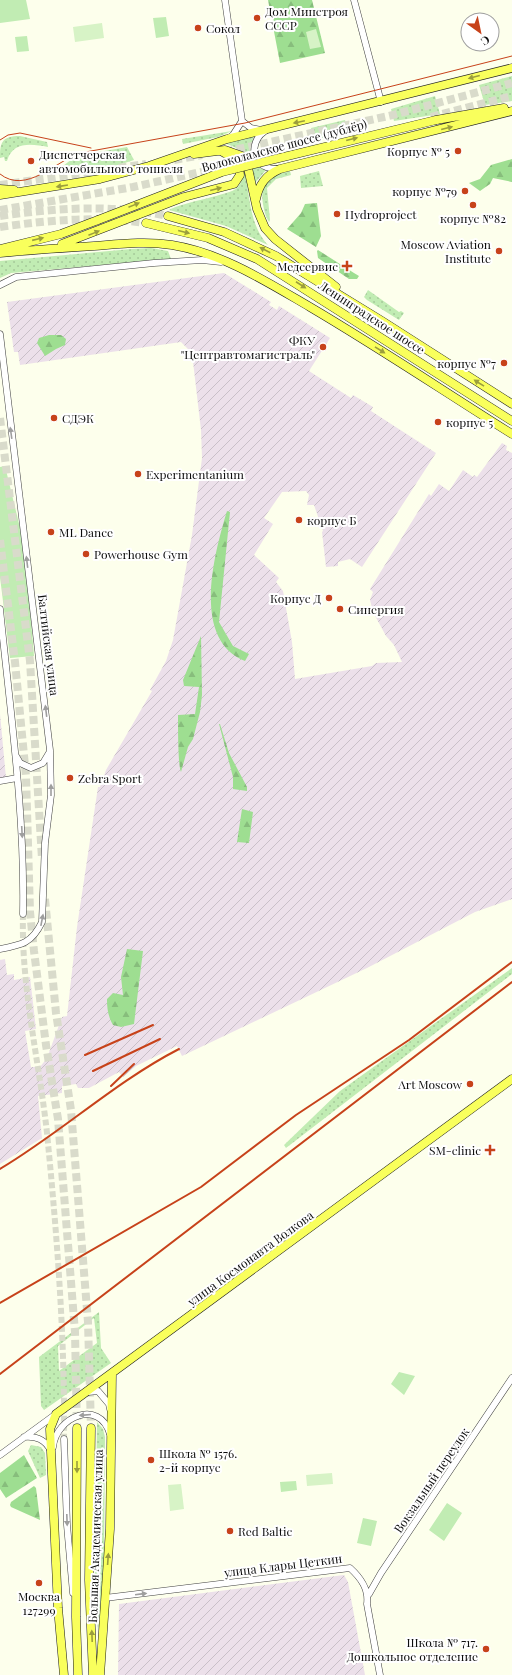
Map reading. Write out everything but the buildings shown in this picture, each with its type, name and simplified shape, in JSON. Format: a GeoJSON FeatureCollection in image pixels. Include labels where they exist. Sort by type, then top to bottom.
{"type":"FeatureCollection","features":[{"type":"Feature","properties":{"kind":"main road","name":"Волоколамское шоссе (дублёр)"},"geometry":{"type":"LineString","coordinates":[[176,156],[227,139],[261,130],[381,102],[512,68]]}},
{"type":"Feature","properties":{"kind":"main road","name":"Волоколамское шоссе (дублёр)"},"geometry":{"type":"LineString","coordinates":[[0,250],[60,234],[222,172],[436,120],[512,107]]}},
{"type":"Feature","properties":{"kind":"main road"},"geometry":{"type":"LineString","coordinates":[[256,204],[262,183],[269,175],[280,169],[512,111]]}},
{"type":"Feature","properties":{"kind":"main road"},"geometry":{"type":"LineString","coordinates":[[44,248],[79,239],[184,198],[234,184],[240,175],[238,164],[230,156],[219,150]]}},
{"type":"Feature","properties":{"kind":"main road"},"geometry":{"type":"LineString","coordinates":[[0,195],[88,182],[149,166],[176,156],[219,150],[233,151],[244,160],[248,168],[256,204],[262,222],[270,235],[311,268],[382,321]]}},
{"type":"Feature","properties":{"kind":"main road"},"geometry":{"type":"LineString","coordinates":[[0,189],[24,192]]}},
{"type":"Feature","properties":{"kind":"main road","name":"Ленинградское шоссе"},"geometry":{"type":"LineString","coordinates":[[168,216],[211,228],[249,242],[281,259],[512,404]]}},
{"type":"Feature","properties":{"kind":"main road","name":"Ленинградское шоссе"},"geometry":{"type":"LineString","coordinates":[[146,223],[208,238],[251,255],[512,420]]}},
{"type":"Feature","properties":{"kind":"main road"},"geometry":{"type":"LineString","coordinates":[[0,253],[44,248],[128,243],[160,244],[190,249],[232,264],[263,279],[335,322],[512,434]]}},
{"type":"Feature","properties":{"kind":"main road"},"geometry":{"type":"LineString","coordinates":[[335,322],[397,348]]}},
{"type":"Feature","properties":{"kind":"main road","name":"улица Космонавта Волкова"},"geometry":{"type":"LineString","coordinates":[[56,1414],[512,1078]]}},
{"type":"Feature","properties":{"kind":"main road","name":"Большая Академическая улица"},"geometry":{"type":"LineString","coordinates":[[100,1675],[110,1530],[112,1373]]}},
{"type":"Feature","properties":{"kind":"main road"},"geometry":{"type":"LineString","coordinates":[[56,1414],[50,1429],[60,1633],[64,1675]]}},
{"type":"Feature","properties":{"kind":"main road"},"geometry":{"type":"LineString","coordinates":[[77,1428],[76,1632],[78,1675]]}},
{"type":"Feature","properties":{"kind":"main road"},"geometry":{"type":"LineString","coordinates":[[91,1428],[89,1580],[93,1675]]}},
{"type":"Feature","properties":{"kind":"main road"},"geometry":{"type":"LineString","coordinates":[[60,1633],[64,1640],[70,1641],[74,1638],[76,1632]]}},
{"type":"Feature","properties":{"kind":"street"},"geometry":{"type":"LineString","coordinates":[[225,0],[242,120],[233,135],[227,139]]}},
{"type":"Feature","properties":{"kind":"street"},"geometry":{"type":"LineString","coordinates":[[354,0],[381,102]]}},
{"type":"Feature","properties":{"kind":"street"},"geometry":{"type":"LineString","coordinates":[[242,120],[251,128],[261,130]]}},
{"type":"Feature","properties":{"kind":"street"},"geometry":{"type":"LineString","coordinates":[[272,128],[264,131],[257,138],[254,149],[255,154],[263,165],[280,169]]}},
{"type":"Feature","properties":{"kind":"street"},"geometry":{"type":"LineString","coordinates":[[0,285],[16,277],[139,264],[202,260],[232,264]]}},
{"type":"Feature","properties":{"kind":"street","name":"Балтийская улица"},"geometry":{"type":"LineString","coordinates":[[0,334],[50,750],[51,795],[46,843],[42,922],[37,934],[27,942],[17,946],[0,949]]}},
{"type":"Feature","properties":{"kind":"street"},"geometry":{"type":"LineString","coordinates":[[0,609],[17,778],[24,868],[23,914]]}},
{"type":"Feature","properties":{"kind":"street"},"geometry":{"type":"LineString","coordinates":[[14,751],[20,763],[31,768],[43,763],[47,759],[50,750]]}},
{"type":"Feature","properties":{"kind":"street"},"geometry":{"type":"LineString","coordinates":[[0,781],[17,778]]}},
{"type":"Feature","properties":{"kind":"street","name":"Вокзальный переулок"},"geometry":{"type":"LineString","coordinates":[[369,1594],[381,1573],[511,1381]]}},
{"type":"Feature","properties":{"kind":"street"},"geometry":{"type":"LineString","coordinates":[[84,1393],[94,1390],[98,1391],[109,1404],[111,1411]]}},
{"type":"Feature","properties":{"kind":"street","name":"улица Космонавта Волкова"},"geometry":{"type":"LineString","coordinates":[[0,1455],[56,1414]]}},
{"type":"Feature","properties":{"kind":"street"},"geometry":{"type":"LineString","coordinates":[[52,1454],[56,1433],[61,1427],[78,1416],[92,1414],[97,1416],[106,1424],[111,1438]]}},
{"type":"Feature","properties":{"kind":"street"},"geometry":{"type":"LineString","coordinates":[[24,1437],[31,1436],[42,1440],[52,1454]]}},
{"type":"Feature","properties":{"kind":"street"},"geometry":{"type":"LineString","coordinates":[[64,1439],[67,1525],[76,1618]]}},
{"type":"Feature","properties":{"kind":"street","name":"улица Клары Цеткин"},"geometry":{"type":"LineString","coordinates":[[105,1598],[350,1568],[358,1575],[369,1594],[368,1604],[380,1675]]}},
{"type":"Feature","properties":{"kind":"shaded area"},"geometry":{"type":"Polygon","coordinates":[[[224,273],[271,302],[269,305],[277,310],[279,306],[330,338],[309,371],[351,398],[353,395],[373,407],[371,411],[436,453],[362,567],[350,559],[338,562],[338,566],[326,567],[323,531],[314,505],[307,505],[309,495],[306,491],[282,492],[264,518],[273,524],[254,555],[279,578],[276,582],[283,591],[292,642],[295,679],[372,666],[376,663],[402,662],[394,645],[386,636],[373,612],[370,600],[373,592],[370,589],[429,494],[431,496],[439,484],[449,491],[463,470],[473,477],[474,475],[477,477],[502,443],[507,446],[506,450],[512,453],[512,899],[475,912],[367,968],[182,1056],[177,1046],[136,1066],[123,1077],[119,1072],[89,1088],[78,1088],[76,1084],[62,1086],[62,1093],[38,1096],[42,1138],[0,1164],[0,960],[5,959],[7,975],[14,974],[14,980],[30,977],[36,1029],[25,1031],[31,1067],[40,1067],[47,1058],[62,1017],[67,1016],[77,927],[98,787],[100,787],[106,770],[152,691],[150,690],[166,661],[173,640],[192,535],[202,458],[201,430],[192,353],[181,342],[20,365],[18,352],[14,352],[7,302],[224,273]]]}},
{"type":"Feature","properties":{"kind":"shaded area"},"geometry":{"type":"Polygon","coordinates":[[[0,714],[6,778],[0,779],[0,714]]]}},
{"type":"Feature","properties":{"kind":"shaded area"},"geometry":{"type":"Polygon","coordinates":[[[344,1575],[348,1582],[365,1675],[118,1675],[119,1604],[344,1575]]]}},
{"type":"Feature","properties":{"kind":"green space"},"geometry":{"type":"Polygon","coordinates":[[[0,0],[26,0],[30,19],[0,23],[0,0]]]}},
{"type":"Feature","properties":{"kind":"green space"},"geometry":{"type":"Polygon","coordinates":[[[268,0],[312,0],[325,53],[280,63],[268,0]]]}},
{"type":"Feature","properties":{"kind":"green space"},"geometry":{"type":"Polygon","coordinates":[[[166,17],[169,36],[156,38],[153,18],[166,17]]]}},
{"type":"Feature","properties":{"kind":"green space"},"geometry":{"type":"Polygon","coordinates":[[[102,23],[104,38],[75,42],[73,27],[102,23]]]}},
{"type":"Feature","properties":{"kind":"green space"},"geometry":{"type":"Polygon","coordinates":[[[316,29],[321,47],[310,49],[306,32],[316,29]]]}},
{"type":"Feature","properties":{"kind":"green space"},"geometry":{"type":"Polygon","coordinates":[[[27,36],[29,51],[17,52],[15,37],[27,36]]]}},
{"type":"Feature","properties":{"kind":"green space"},"geometry":{"type":"Polygon","coordinates":[[[512,76],[512,101],[485,105],[479,85],[512,76]]]}},
{"type":"Feature","properties":{"kind":"green space"},"geometry":{"type":"Polygon","coordinates":[[[435,96],[440,114],[394,121],[391,109],[435,96]]]}},
{"type":"Feature","properties":{"kind":"green space"},"geometry":{"type":"Polygon","coordinates":[[[345,120],[348,132],[314,140],[311,128],[345,120]]]}},
{"type":"Feature","properties":{"kind":"green space"},"geometry":{"type":"Polygon","coordinates":[[[232,131],[218,137],[183,144],[182,139],[232,131]]]}},
{"type":"Feature","properties":{"kind":"green space"},"geometry":{"type":"Polygon","coordinates":[[[20,136],[47,142],[48,147],[23,145],[14,150],[7,161],[5,161],[4,157],[0,158],[3,141],[9,137],[20,136]]]}},
{"type":"Feature","properties":{"kind":"green space"},"geometry":{"type":"Polygon","coordinates":[[[254,136],[252,141],[252,157],[257,165],[266,170],[255,183],[249,162],[243,153],[238,149],[223,143],[254,136]]]}},
{"type":"Feature","properties":{"kind":"green space"},"geometry":{"type":"Polygon","coordinates":[[[127,147],[134,160],[94,173],[92,167],[59,172],[59,169],[76,156],[127,147]]]}},
{"type":"Feature","properties":{"kind":"green space"},"geometry":{"type":"Polygon","coordinates":[[[512,159],[512,182],[493,178],[490,184],[480,191],[469,183],[480,179],[491,165],[512,159]]]}},
{"type":"Feature","properties":{"kind":"green space"},"geometry":{"type":"Polygon","coordinates":[[[290,171],[291,175],[276,179],[267,188],[269,222],[262,197],[265,185],[272,178],[290,171]]]}},
{"type":"Feature","properties":{"kind":"green space"},"geometry":{"type":"Polygon","coordinates":[[[319,171],[323,186],[301,188],[300,176],[319,171]]]}},
{"type":"Feature","properties":{"kind":"green space"},"geometry":{"type":"Polygon","coordinates":[[[245,173],[254,220],[262,237],[268,245],[226,226],[169,210],[233,191],[237,188],[241,181],[242,174],[245,173]]]}},
{"type":"Feature","properties":{"kind":"green space"},"geometry":{"type":"Polygon","coordinates":[[[317,203],[321,236],[316,247],[287,229],[301,213],[305,204],[317,203]]]}},
{"type":"Feature","properties":{"kind":"green space"},"geometry":{"type":"Polygon","coordinates":[[[151,248],[168,251],[171,259],[11,273],[0,278],[0,261],[151,248]]]}},
{"type":"Feature","properties":{"kind":"green space"},"geometry":{"type":"Polygon","coordinates":[[[318,250],[359,276],[357,279],[349,279],[318,258],[318,250]]]}},
{"type":"Feature","properties":{"kind":"green space"},"geometry":{"type":"Polygon","coordinates":[[[368,290],[399,312],[401,311],[404,313],[399,320],[367,300],[364,297],[368,290]]]}},
{"type":"Feature","properties":{"kind":"green space"},"geometry":{"type":"Polygon","coordinates":[[[49,335],[61,335],[66,339],[65,345],[45,356],[37,343],[39,338],[49,335]]]}},
{"type":"Feature","properties":{"kind":"green space"},"geometry":{"type":"Polygon","coordinates":[[[5,466],[21,532],[28,584],[34,656],[10,658],[0,577],[0,467],[5,466]]]}},
{"type":"Feature","properties":{"kind":"green space"},"geometry":{"type":"Polygon","coordinates":[[[227,511],[230,512],[219,622],[233,646],[249,654],[245,661],[228,650],[218,635],[212,616],[211,594],[213,572],[227,511]]]}},
{"type":"Feature","properties":{"kind":"green space"},"geometry":{"type":"Polygon","coordinates":[[[201,636],[202,695],[200,712],[193,739],[188,747],[181,772],[178,715],[195,714],[199,687],[184,686],[183,680],[201,636]]]}},
{"type":"Feature","properties":{"kind":"green space"},"geometry":{"type":"Polygon","coordinates":[[[219,724],[229,753],[247,787],[247,791],[233,789],[233,777],[219,724]]]}},
{"type":"Feature","properties":{"kind":"green space"},"geometry":{"type":"Polygon","coordinates":[[[242,809],[253,812],[249,843],[237,842],[242,809]]]}},
{"type":"Feature","properties":{"kind":"green space"},"geometry":{"type":"Polygon","coordinates":[[[127,949],[143,951],[134,1024],[121,1027],[113,1025],[111,1022],[108,1012],[107,999],[113,993],[123,995],[121,977],[127,949]]]}},
{"type":"Feature","properties":{"kind":"green space"},"geometry":{"type":"Polygon","coordinates":[[[512,968],[512,974],[286,1148],[284,1145],[340,1091],[512,968]]]}},
{"type":"Feature","properties":{"kind":"green space"},"geometry":{"type":"Polygon","coordinates":[[[99,1312],[101,1348],[111,1363],[44,1410],[41,1406],[39,1357],[99,1312]],[[94,1318],[58,1346],[59,1371],[97,1343],[94,1318]]]}},
{"type":"Feature","properties":{"kind":"green space"},"geometry":{"type":"Polygon","coordinates":[[[399,1372],[415,1376],[404,1395],[391,1384],[399,1372]]]}},
{"type":"Feature","properties":{"kind":"green space"},"geometry":{"type":"Polygon","coordinates":[[[97,1422],[103,1429],[105,1437],[104,1564],[98,1632],[95,1580],[97,1422]]]}},
{"type":"Feature","properties":{"kind":"green space"},"geometry":{"type":"Polygon","coordinates":[[[31,1445],[41,1447],[45,1453],[46,1475],[40,1478],[28,1451],[31,1445]]]}},
{"type":"Feature","properties":{"kind":"green space"},"geometry":{"type":"Polygon","coordinates":[[[24,1455],[37,1478],[6,1498],[0,1489],[0,1473],[24,1455]]]}},
{"type":"Feature","properties":{"kind":"green space"},"geometry":{"type":"Polygon","coordinates":[[[332,1473],[333,1484],[307,1486],[306,1475],[332,1473]]]}},
{"type":"Feature","properties":{"kind":"green space"},"geometry":{"type":"Polygon","coordinates":[[[296,1481],[297,1490],[281,1492],[280,1482],[296,1481]]]}},
{"type":"Feature","properties":{"kind":"green space"},"geometry":{"type":"Polygon","coordinates":[[[181,1484],[184,1509],[170,1511],[168,1485],[181,1484]]]}},
{"type":"Feature","properties":{"kind":"green space"},"geometry":{"type":"Polygon","coordinates":[[[34,1486],[36,1488],[40,1520],[11,1507],[10,1505],[11,1502],[34,1486]]]}},
{"type":"Feature","properties":{"kind":"green space"},"geometry":{"type":"Polygon","coordinates":[[[447,1503],[462,1513],[444,1541],[429,1530],[447,1503]]]}},
{"type":"Feature","properties":{"kind":"green space"},"geometry":{"type":"Polygon","coordinates":[[[363,1518],[377,1521],[371,1546],[357,1543],[363,1518]]]}},
{"type":"Feature","properties":{"kind":"tunnel"},"geometry":{"type":"LineString","coordinates":[[225,152],[393,115],[512,83]]}},
{"type":"Feature","properties":{"kind":"tunnel"},"geometry":{"type":"LineString","coordinates":[[431,117],[512,96]]}},
{"type":"Feature","properties":{"kind":"tunnel"},"geometry":{"type":"LineString","coordinates":[[174,160],[202,155]]}},
{"type":"Feature","properties":{"kind":"tunnel"},"geometry":{"type":"LineString","coordinates":[[0,210],[133,187],[264,158]]}},
{"type":"Feature","properties":{"kind":"tunnel"},"geometry":{"type":"LineString","coordinates":[[0,185],[146,164]]}},
{"type":"Feature","properties":{"kind":"tunnel"},"geometry":{"type":"LineString","coordinates":[[0,216],[84,208],[126,210],[168,216]]}},
{"type":"Feature","properties":{"kind":"tunnel"},"geometry":{"type":"LineString","coordinates":[[0,227],[37,222],[91,219],[146,223]]}},
{"type":"Feature","properties":{"kind":"tunnel"},"geometry":{"type":"LineString","coordinates":[[0,418],[30,661],[42,859]]}},
{"type":"Feature","properties":{"kind":"tunnel"},"geometry":{"type":"LineString","coordinates":[[0,540],[15,662],[26,776],[30,912],[46,1045],[58,1119],[75,1332],[77,1428]]}},
{"type":"Feature","properties":{"kind":"tunnel"},"geometry":{"type":"LineString","coordinates":[[45,899],[56,1013],[71,1110],[88,1322],[91,1428]]}},
{"type":"Feature","properties":{"kind":"tunnel"},"geometry":{"type":"LineString","coordinates":[[23,914],[25,969],[31,1024],[44,1106],[57,1248],[62,1324],[64,1439]]}},
{"type":"Feature","properties":{"kind":"tram line"},"geometry":{"type":"LineString","coordinates":[[0,174],[10,179],[20,181],[30,179],[80,153],[245,123],[512,56]]}},
{"type":"Feature","properties":{"kind":"tram line"},"geometry":{"type":"LineString","coordinates":[[0,140],[8,135],[20,133],[91,148]]}},
{"type":"Feature","properties":{"kind":"railway"},"geometry":{"type":"LineString","coordinates":[[0,1303],[201,1187],[296,1115],[409,1040],[512,962]]}},
{"type":"Feature","properties":{"kind":"railway"},"geometry":{"type":"LineString","coordinates":[[0,1374],[512,982]]}},
{"type":"Feature","properties":{"kind":"railway"},"geometry":{"type":"LineString","coordinates":[[85,1055],[153,1025]]}},
{"type":"Feature","properties":{"kind":"railway"},"geometry":{"type":"LineString","coordinates":[[93,1071],[160,1039]]}},
{"type":"Feature","properties":{"kind":"railway"},"geometry":{"type":"LineString","coordinates":[[0,1169],[23,1155],[133,1076],[179,1049]]}},
{"type":"Feature","properties":{"kind":"railway"},"geometry":{"type":"LineString","coordinates":[[111,1086],[134,1064]]}},
{"type":"Feature","properties":{"kind":"place","name":"Дом Минстроя СССР"},"geometry":{"type":"Point","coordinates":[257,18]}},
{"type":"Feature","properties":{"kind":"place","name":"Сокол"},"geometry":{"type":"Point","coordinates":[198,28]}},
{"type":"Feature","properties":{"kind":"place","name":"Корпус № 5"},"geometry":{"type":"Point","coordinates":[458,151]}},
{"type":"Feature","properties":{"kind":"place","name":"Диспетчерская автомобильного тоннеля"},"geometry":{"type":"Point","coordinates":[31,161]}},
{"type":"Feature","properties":{"kind":"place","name":"корпус №79"},"geometry":{"type":"Point","coordinates":[465,191]}},
{"type":"Feature","properties":{"kind":"place","name":"корпус №82"},"geometry":{"type":"Point","coordinates":[473,205]}},
{"type":"Feature","properties":{"kind":"place","name":"Hydroproject"},"geometry":{"type":"Point","coordinates":[337,214]}},
{"type":"Feature","properties":{"kind":"place","name":"Moscow Aviation Institute"},"geometry":{"type":"Point","coordinates":[499,251]}},
{"type":"Feature","properties":{"kind":"place","name":"Медсервис"},"geometry":{"type":"Point","coordinates":[347,266]}},
{"type":"Feature","properties":{"kind":"place","name":"ФКУ \"Центравтомагистраль\""},"geometry":{"type":"Point","coordinates":[323,347]}},
{"type":"Feature","properties":{"kind":"place","name":"корпус №7"},"geometry":{"type":"Point","coordinates":[504,363]}},
{"type":"Feature","properties":{"kind":"place","name":"СДЭК"},"geometry":{"type":"Point","coordinates":[54,418]}},
{"type":"Feature","properties":{"kind":"place","name":"корпус 5"},"geometry":{"type":"Point","coordinates":[438,422]}},
{"type":"Feature","properties":{"kind":"place","name":"Experimentanium"},"geometry":{"type":"Point","coordinates":[138,474]}},
{"type":"Feature","properties":{"kind":"place","name":"корпус Б"},"geometry":{"type":"Point","coordinates":[299,520]}},
{"type":"Feature","properties":{"kind":"place","name":"ML Dance"},"geometry":{"type":"Point","coordinates":[51,532]}},
{"type":"Feature","properties":{"kind":"place","name":"Powerhouse Gym"},"geometry":{"type":"Point","coordinates":[86,554]}},
{"type":"Feature","properties":{"kind":"place","name":"Корпус Д"},"geometry":{"type":"Point","coordinates":[329,598]}},
{"type":"Feature","properties":{"kind":"place","name":"Синергия"},"geometry":{"type":"Point","coordinates":[340,609]}},
{"type":"Feature","properties":{"kind":"place","name":"Zebra Sport"},"geometry":{"type":"Point","coordinates":[70,778]}},
{"type":"Feature","properties":{"kind":"place","name":"Art Moscow"},"geometry":{"type":"Point","coordinates":[470,1084]}},
{"type":"Feature","properties":{"kind":"place","name":"SM-clinic"},"geometry":{"type":"Point","coordinates":[490,1150]}},
{"type":"Feature","properties":{"kind":"place","name":"Школа № 1576. 2-й корпус"},"geometry":{"type":"Point","coordinates":[151,1460]}},
{"type":"Feature","properties":{"kind":"place","name":"Red Baltic"},"geometry":{"type":"Point","coordinates":[230,1531]}},
{"type":"Feature","properties":{"kind":"place","name":"Москва 127299"},"geometry":{"type":"Point","coordinates":[39,1583]}},
{"type":"Feature","properties":{"kind":"place","name":"Школа № 717. Дошкольное отделение"},"geometry":{"type":"Point","coordinates":[486,1649]}}]}
